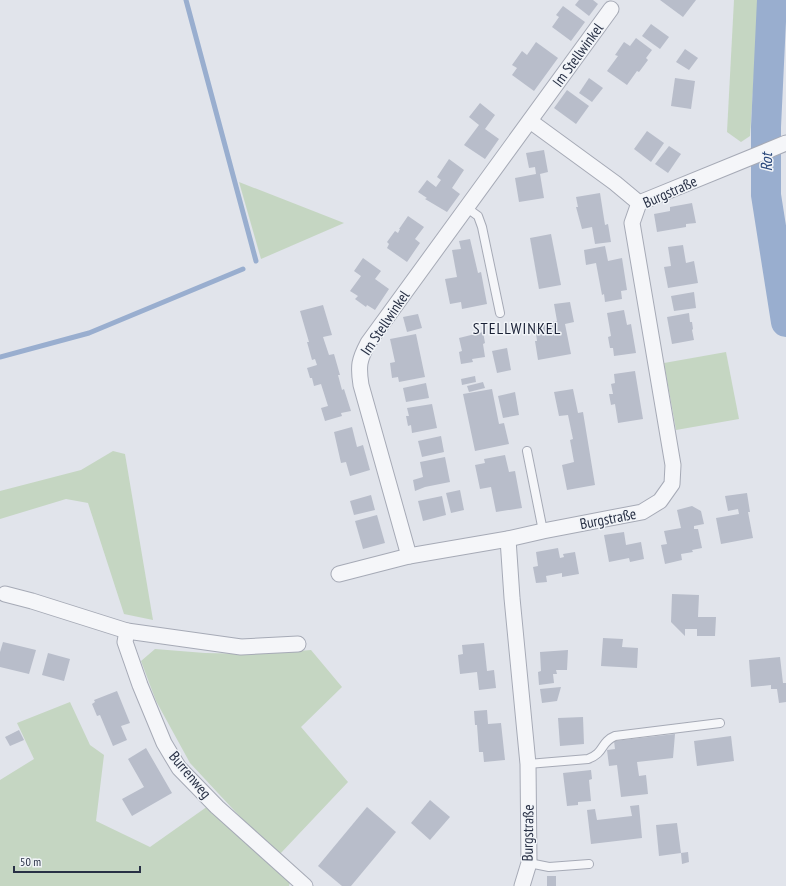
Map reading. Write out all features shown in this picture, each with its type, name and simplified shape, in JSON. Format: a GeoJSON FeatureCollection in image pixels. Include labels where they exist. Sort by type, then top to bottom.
{"type":"FeatureCollection","features":[{"type":"Feature","properties":{"kind":"street","name":"Im Stellwinkel"},"geometry":{"type":"LineString","coordinates":[[409,556],[361,385],[359,368],[362,356],[368,343],[612,10]]}},
{"type":"Feature","properties":{"kind":"street"},"geometry":{"type":"LineString","coordinates":[[530,121],[615,183],[638,203]]}},
{"type":"Feature","properties":{"kind":"street","name":"Burgstraße"},"geometry":{"type":"LineString","coordinates":[[522,886],[529,863],[528,764],[512,598],[508,539],[642,512],[660,501],[672,484],[673,465],[632,223],[638,203],[786,143]]}},
{"type":"Feature","properties":{"kind":"street"},"geometry":{"type":"LineString","coordinates":[[339,574],[409,556],[508,539]]}},
{"type":"Feature","properties":{"kind":"street"},"geometry":{"type":"LineString","coordinates":[[5,594],[127,631],[241,647],[298,644]]}},
{"type":"Feature","properties":{"kind":"street","name":"Burrenweg"},"geometry":{"type":"LineString","coordinates":[[127,631],[125,642],[140,685],[164,743],[180,768],[218,807],[305,886]]}},
{"type":"Feature","properties":{"kind":"lane"},"geometry":{"type":"LineString","coordinates":[[467,208],[478,216],[482,227],[500,313]]}},
{"type":"Feature","properties":{"kind":"lane"},"geometry":{"type":"LineString","coordinates":[[527,451],[543,531]]}},
{"type":"Feature","properties":{"kind":"lane"},"geometry":{"type":"LineString","coordinates":[[528,764],[592,758],[596,756],[609,738],[615,736],[720,723]]}},
{"type":"Feature","properties":{"kind":"lane"},"geometry":{"type":"LineString","coordinates":[[529,863],[549,867],[589,864]]}},
{"type":"Feature","properties":{"kind":"green space"},"geometry":{"type":"Polygon","coordinates":[[[734,0],[759,0],[750,136],[741,142],[727,132],[734,0]]]}},
{"type":"Feature","properties":{"kind":"green space"},"geometry":{"type":"Polygon","coordinates":[[[239,182],[344,223],[261,259],[239,182]]]}},
{"type":"Feature","properties":{"kind":"green space"},"geometry":{"type":"Polygon","coordinates":[[[726,352],[739,419],[676,430],[664,363],[726,352]]]}},
{"type":"Feature","properties":{"kind":"green space"},"geometry":{"type":"Polygon","coordinates":[[[113,451],[125,454],[153,620],[124,614],[88,503],[66,499],[0,519],[0,491],[81,470],[113,451]]]}},
{"type":"Feature","properties":{"kind":"green space"},"geometry":{"type":"Polygon","coordinates":[[[155,649],[205,653],[259,654],[311,650],[342,687],[301,727],[348,782],[280,854],[244,821],[190,763],[156,701],[141,661],[155,649]]]}},
{"type":"Feature","properties":{"kind":"green space"},"geometry":{"type":"Polygon","coordinates":[[[70,702],[90,745],[104,755],[96,821],[150,847],[208,806],[290,882],[289,886],[0,886],[0,780],[34,759],[17,723],[70,702]]]}},
{"type":"Feature","properties":{"kind":"building"},"geometry":{"type":"Polygon","coordinates":[[[579,0],[593,0],[598,4],[589,16],[575,5],[579,0]]]}},
{"type":"Feature","properties":{"kind":"building"},"geometry":{"type":"Polygon","coordinates":[[[660,0],[696,0],[683,17],[660,0]]]}},
{"type":"Feature","properties":{"kind":"building"},"geometry":{"type":"Polygon","coordinates":[[[563,6],[585,22],[571,41],[552,27],[559,17],[556,15],[563,6]]]}},
{"type":"Feature","properties":{"kind":"building"},"geometry":{"type":"Polygon","coordinates":[[[651,24],[669,37],[660,49],[642,36],[651,24]]]}},
{"type":"Feature","properties":{"kind":"building"},"geometry":{"type":"Polygon","coordinates":[[[636,38],[652,50],[646,58],[648,60],[639,72],[637,71],[627,85],[607,71],[618,56],[615,55],[624,42],[630,46],[636,38]]]}},
{"type":"Feature","properties":{"kind":"building"},"geometry":{"type":"Polygon","coordinates":[[[536,42],[558,58],[534,91],[512,75],[517,68],[512,65],[522,51],[527,55],[536,42]]]}},
{"type":"Feature","properties":{"kind":"building"},"geometry":{"type":"Polygon","coordinates":[[[685,49],[698,58],[689,70],[676,62],[685,49]]]}},
{"type":"Feature","properties":{"kind":"building"},"geometry":{"type":"Polygon","coordinates":[[[589,78],[603,88],[592,102],[579,93],[589,78]]]}},
{"type":"Feature","properties":{"kind":"building"},"geometry":{"type":"Polygon","coordinates":[[[675,78],[695,81],[691,109],[671,106],[675,78]]]}},
{"type":"Feature","properties":{"kind":"building"},"geometry":{"type":"Polygon","coordinates":[[[567,90],[589,106],[576,124],[554,108],[567,90]]]}},
{"type":"Feature","properties":{"kind":"building"},"geometry":{"type":"Polygon","coordinates":[[[480,103],[495,115],[485,129],[499,139],[485,159],[464,145],[479,125],[469,117],[480,103]]]}},
{"type":"Feature","properties":{"kind":"building"},"geometry":{"type":"Polygon","coordinates":[[[647,131],[664,143],[651,162],[634,149],[647,131]]]}},
{"type":"Feature","properties":{"kind":"building"},"geometry":{"type":"Polygon","coordinates":[[[669,146],[681,154],[668,173],[655,164],[669,146]]]}},
{"type":"Feature","properties":{"kind":"building"},"geometry":{"type":"Polygon","coordinates":[[[544,150],[548,172],[540,174],[544,198],[519,202],[515,178],[536,174],[535,167],[529,168],[526,153],[544,150]]]}},
{"type":"Feature","properties":{"kind":"building"},"geometry":{"type":"Polygon","coordinates":[[[449,159],[464,170],[452,188],[460,194],[447,212],[425,199],[427,198],[418,192],[427,180],[436,187],[441,180],[437,177],[449,159]]]}},
{"type":"Feature","properties":{"kind":"building"},"geometry":{"type":"Polygon","coordinates":[[[600,193],[605,225],[608,224],[611,242],[595,244],[592,227],[582,229],[576,207],[578,207],[576,197],[600,193]]]}},
{"type":"Feature","properties":{"kind":"building"},"geometry":{"type":"Polygon","coordinates":[[[692,203],[696,223],[686,224],[686,227],[657,232],[654,214],[670,211],[670,207],[692,203]]]}},
{"type":"Feature","properties":{"kind":"building"},"geometry":{"type":"Polygon","coordinates":[[[408,216],[424,227],[415,239],[420,243],[407,262],[387,248],[389,244],[387,242],[395,231],[398,233],[408,216]]]}},
{"type":"Feature","properties":{"kind":"building"},"geometry":{"type":"Polygon","coordinates":[[[551,234],[561,285],[539,289],[530,238],[551,234]]]}},
{"type":"Feature","properties":{"kind":"building"},"geometry":{"type":"Polygon","coordinates":[[[470,239],[478,273],[481,272],[487,304],[462,309],[461,302],[450,304],[445,279],[457,277],[452,250],[461,249],[459,241],[470,239]]]}},
{"type":"Feature","properties":{"kind":"building"},"geometry":{"type":"Polygon","coordinates":[[[683,245],[686,263],[694,261],[698,283],[668,288],[664,267],[671,266],[668,247],[683,245]]]}},
{"type":"Feature","properties":{"kind":"building"},"geometry":{"type":"Polygon","coordinates":[[[605,246],[608,261],[622,258],[627,290],[621,291],[622,299],[605,302],[604,294],[602,295],[596,263],[586,265],[584,250],[605,246]]]}},
{"type":"Feature","properties":{"kind":"building"},"geometry":{"type":"Polygon","coordinates":[[[363,258],[381,271],[375,279],[389,289],[375,310],[367,305],[366,307],[355,299],[358,296],[350,291],[361,276],[354,271],[363,258]]]}},
{"type":"Feature","properties":{"kind":"building"},"geometry":{"type":"Polygon","coordinates":[[[694,292],[696,308],[674,311],[671,296],[694,292]]]}},
{"type":"Feature","properties":{"kind":"building"},"geometry":{"type":"Polygon","coordinates":[[[570,302],[574,322],[565,324],[571,354],[538,360],[535,341],[537,341],[535,326],[557,321],[554,304],[570,302]]]}},
{"type":"Feature","properties":{"kind":"building"},"geometry":{"type":"Polygon","coordinates":[[[323,305],[332,335],[323,337],[329,355],[334,354],[340,375],[338,375],[342,390],[344,389],[351,411],[341,413],[342,416],[325,421],[321,408],[328,406],[321,384],[314,386],[307,368],[317,365],[315,359],[312,360],[307,342],[309,342],[300,311],[323,305]]]}},
{"type":"Feature","properties":{"kind":"building"},"geometry":{"type":"Polygon","coordinates":[[[624,310],[627,325],[631,324],[636,353],[614,356],[613,348],[610,348],[608,337],[611,336],[607,313],[624,310]]]}},
{"type":"Feature","properties":{"kind":"building"},"geometry":{"type":"Polygon","coordinates":[[[689,313],[690,322],[692,322],[694,340],[672,344],[667,317],[689,313]]]}},
{"type":"Feature","properties":{"kind":"building"},"geometry":{"type":"Polygon","coordinates":[[[418,314],[422,328],[407,332],[403,317],[418,314]]]}},
{"type":"Feature","properties":{"kind":"building"},"geometry":{"type":"Polygon","coordinates":[[[483,332],[485,357],[472,359],[473,362],[461,364],[459,352],[462,351],[459,338],[483,332]]]}},
{"type":"Feature","properties":{"kind":"building"},"geometry":{"type":"Polygon","coordinates":[[[416,334],[425,377],[399,382],[398,377],[392,378],[390,363],[395,362],[390,339],[416,334]]]}},
{"type":"Feature","properties":{"kind":"building"},"geometry":{"type":"Polygon","coordinates":[[[507,348],[511,370],[497,373],[492,351],[507,348]]]}},
{"type":"Feature","properties":{"kind":"building"},"geometry":{"type":"Polygon","coordinates":[[[635,371],[643,419],[618,423],[615,404],[611,405],[609,394],[613,394],[611,384],[615,383],[614,374],[635,371]]]}},
{"type":"Feature","properties":{"kind":"building"},"geometry":{"type":"Polygon","coordinates":[[[475,376],[476,382],[462,385],[461,379],[475,376]]]}},
{"type":"Feature","properties":{"kind":"building"},"geometry":{"type":"Polygon","coordinates":[[[483,382],[485,388],[469,392],[467,386],[483,382]]]}},
{"type":"Feature","properties":{"kind":"building"},"geometry":{"type":"Polygon","coordinates":[[[426,383],[429,398],[406,402],[403,388],[426,383]]]}},
{"type":"Feature","properties":{"kind":"building"},"geometry":{"type":"Polygon","coordinates":[[[492,389],[499,424],[504,423],[509,444],[475,451],[463,394],[492,389]]]}},
{"type":"Feature","properties":{"kind":"building"},"geometry":{"type":"Polygon","coordinates":[[[573,389],[578,413],[583,412],[595,485],[567,490],[562,465],[574,462],[570,440],[573,439],[568,415],[559,416],[554,392],[573,389]]]}},
{"type":"Feature","properties":{"kind":"building"},"geometry":{"type":"Polygon","coordinates":[[[515,392],[519,415],[503,418],[498,396],[515,392]]]}},
{"type":"Feature","properties":{"kind":"building"},"geometry":{"type":"Polygon","coordinates":[[[432,404],[437,428],[412,433],[411,425],[408,426],[406,416],[409,416],[407,408],[432,404]]]}},
{"type":"Feature","properties":{"kind":"building"},"geometry":{"type":"Polygon","coordinates":[[[352,427],[357,447],[363,445],[370,470],[350,476],[346,462],[341,463],[334,432],[352,427]]]}},
{"type":"Feature","properties":{"kind":"building"},"geometry":{"type":"Polygon","coordinates":[[[441,436],[444,452],[422,457],[418,441],[441,436]]]}},
{"type":"Feature","properties":{"kind":"building"},"geometry":{"type":"Polygon","coordinates":[[[505,455],[509,472],[515,471],[522,508],[496,512],[491,487],[480,489],[475,465],[485,463],[484,459],[505,455]]]}},
{"type":"Feature","properties":{"kind":"building"},"geometry":{"type":"Polygon","coordinates":[[[445,457],[450,482],[425,487],[415,491],[413,480],[423,477],[420,462],[445,457]]]}},
{"type":"Feature","properties":{"kind":"building"},"geometry":{"type":"Polygon","coordinates":[[[460,490],[464,510],[451,513],[446,493],[460,490]]]}},
{"type":"Feature","properties":{"kind":"building"},"geometry":{"type":"Polygon","coordinates":[[[747,493],[750,512],[748,512],[753,538],[721,544],[716,518],[739,514],[738,509],[728,511],[725,496],[747,493]]]}},
{"type":"Feature","properties":{"kind":"building"},"geometry":{"type":"Polygon","coordinates":[[[371,495],[375,510],[354,515],[350,501],[371,495]]]}},
{"type":"Feature","properties":{"kind":"building"},"geometry":{"type":"Polygon","coordinates":[[[442,496],[446,515],[423,521],[418,501],[442,496]]]}},
{"type":"Feature","properties":{"kind":"building"},"geometry":{"type":"Polygon","coordinates":[[[692,506],[701,511],[704,524],[694,526],[694,529],[698,529],[702,548],[692,550],[693,552],[681,554],[682,560],[665,564],[661,545],[667,544],[664,531],[681,528],[677,510],[692,506]]]}},
{"type":"Feature","properties":{"kind":"building"},"geometry":{"type":"Polygon","coordinates":[[[377,515],[385,543],[363,549],[355,521],[377,515]]]}},
{"type":"Feature","properties":{"kind":"building"},"geometry":{"type":"Polygon","coordinates":[[[624,532],[626,545],[641,542],[644,559],[630,562],[629,558],[609,562],[604,535],[624,532]]]}},
{"type":"Feature","properties":{"kind":"building"},"geometry":{"type":"Polygon","coordinates":[[[558,548],[560,558],[564,557],[563,554],[575,552],[579,574],[562,577],[562,573],[546,576],[547,582],[536,583],[533,567],[538,566],[536,552],[558,548]]]}},
{"type":"Feature","properties":{"kind":"building"},"geometry":{"type":"Polygon","coordinates":[[[672,594],[699,595],[698,617],[716,617],[715,636],[697,636],[697,629],[685,629],[685,636],[671,622],[672,594]]]}},
{"type":"Feature","properties":{"kind":"building"},"geometry":{"type":"Polygon","coordinates":[[[603,638],[623,639],[622,647],[638,648],[637,668],[601,666],[603,638]]]}},
{"type":"Feature","properties":{"kind":"building"},"geometry":{"type":"Polygon","coordinates":[[[3,642],[36,650],[29,674],[0,667],[0,652],[3,642]]]}},
{"type":"Feature","properties":{"kind":"building"},"geometry":{"type":"Polygon","coordinates":[[[484,643],[487,671],[494,670],[496,688],[479,690],[477,672],[460,674],[458,655],[463,654],[462,645],[484,643]]]}},
{"type":"Feature","properties":{"kind":"building"},"geometry":{"type":"Polygon","coordinates":[[[568,650],[567,670],[556,670],[557,674],[553,674],[554,683],[539,685],[538,672],[541,671],[540,652],[568,650]]]}},
{"type":"Feature","properties":{"kind":"building"},"geometry":{"type":"Polygon","coordinates":[[[48,653],[70,659],[64,681],[42,675],[48,653]]]}},
{"type":"Feature","properties":{"kind":"building"},"geometry":{"type":"Polygon","coordinates":[[[780,657],[783,683],[786,683],[786,702],[779,703],[777,689],[771,689],[771,685],[751,687],[749,660],[780,657]]]}},
{"type":"Feature","properties":{"kind":"building"},"geometry":{"type":"Polygon","coordinates":[[[561,687],[557,701],[542,703],[540,689],[561,687]]]}},
{"type":"Feature","properties":{"kind":"building"},"geometry":{"type":"Polygon","coordinates":[[[117,691],[130,723],[121,726],[127,740],[113,746],[100,715],[97,716],[92,704],[95,702],[94,700],[117,691]]]}},
{"type":"Feature","properties":{"kind":"building"},"geometry":{"type":"Polygon","coordinates":[[[487,710],[488,724],[501,723],[505,760],[484,762],[483,752],[479,752],[477,725],[475,725],[474,711],[487,710]]]}},
{"type":"Feature","properties":{"kind":"building"},"geometry":{"type":"Polygon","coordinates":[[[583,717],[584,744],[560,746],[558,718],[583,717]]]}},
{"type":"Feature","properties":{"kind":"building"},"geometry":{"type":"Polygon","coordinates":[[[19,730],[24,740],[10,746],[5,737],[19,730]]]}},
{"type":"Feature","properties":{"kind":"building"},"geometry":{"type":"Polygon","coordinates":[[[675,734],[673,758],[637,762],[639,776],[646,775],[648,794],[621,797],[617,765],[609,766],[607,750],[615,749],[614,741],[675,734]]]}},
{"type":"Feature","properties":{"kind":"building"},"geometry":{"type":"Polygon","coordinates":[[[731,736],[734,761],[697,766],[694,741],[731,736]]]}},
{"type":"Feature","properties":{"kind":"building"},"geometry":{"type":"Polygon","coordinates":[[[146,748],[172,793],[132,816],[122,799],[144,787],[128,759],[146,748]]]}},
{"type":"Feature","properties":{"kind":"building"},"geometry":{"type":"Polygon","coordinates":[[[591,770],[592,779],[589,780],[591,801],[578,802],[578,805],[567,806],[563,773],[591,770]]]}},
{"type":"Feature","properties":{"kind":"building"},"geometry":{"type":"Polygon","coordinates":[[[430,800],[450,817],[430,840],[411,823],[430,800]]]}},
{"type":"Feature","properties":{"kind":"building"},"geometry":{"type":"Polygon","coordinates":[[[639,805],[642,838],[591,844],[587,810],[595,809],[597,820],[632,816],[630,806],[639,805]]]}},
{"type":"Feature","properties":{"kind":"building"},"geometry":{"type":"Polygon","coordinates":[[[367,807],[396,832],[351,886],[342,886],[318,866],[367,807]]]}},
{"type":"Feature","properties":{"kind":"building"},"geometry":{"type":"Polygon","coordinates":[[[677,823],[681,853],[659,856],[656,825],[677,823]]]}},
{"type":"Feature","properties":{"kind":"building"},"geometry":{"type":"Polygon","coordinates":[[[688,852],[689,862],[682,864],[681,853],[688,852]]]}},
{"type":"Feature","properties":{"kind":"building"},"geometry":{"type":"Polygon","coordinates":[[[547,876],[556,876],[556,886],[547,886],[547,876]]]}},
{"type":"Feature","properties":{"kind":"waterway"},"geometry":{"type":"LineString","coordinates":[[186,0],[256,261]]}},
{"type":"Feature","properties":{"kind":"waterway","name":"Rot"},"geometry":{"type":"LineString","coordinates":[[772,0],[766,127],[766,195],[786,322]]}},
{"type":"Feature","properties":{"kind":"waterway"},"geometry":{"type":"LineString","coordinates":[[0,357],[89,333],[243,269]]}},
{"type":"Feature","properties":{"kind":"district","name":"STELLWINKEL"},"geometry":{"type":"Point","coordinates":[517,328]}}]}
